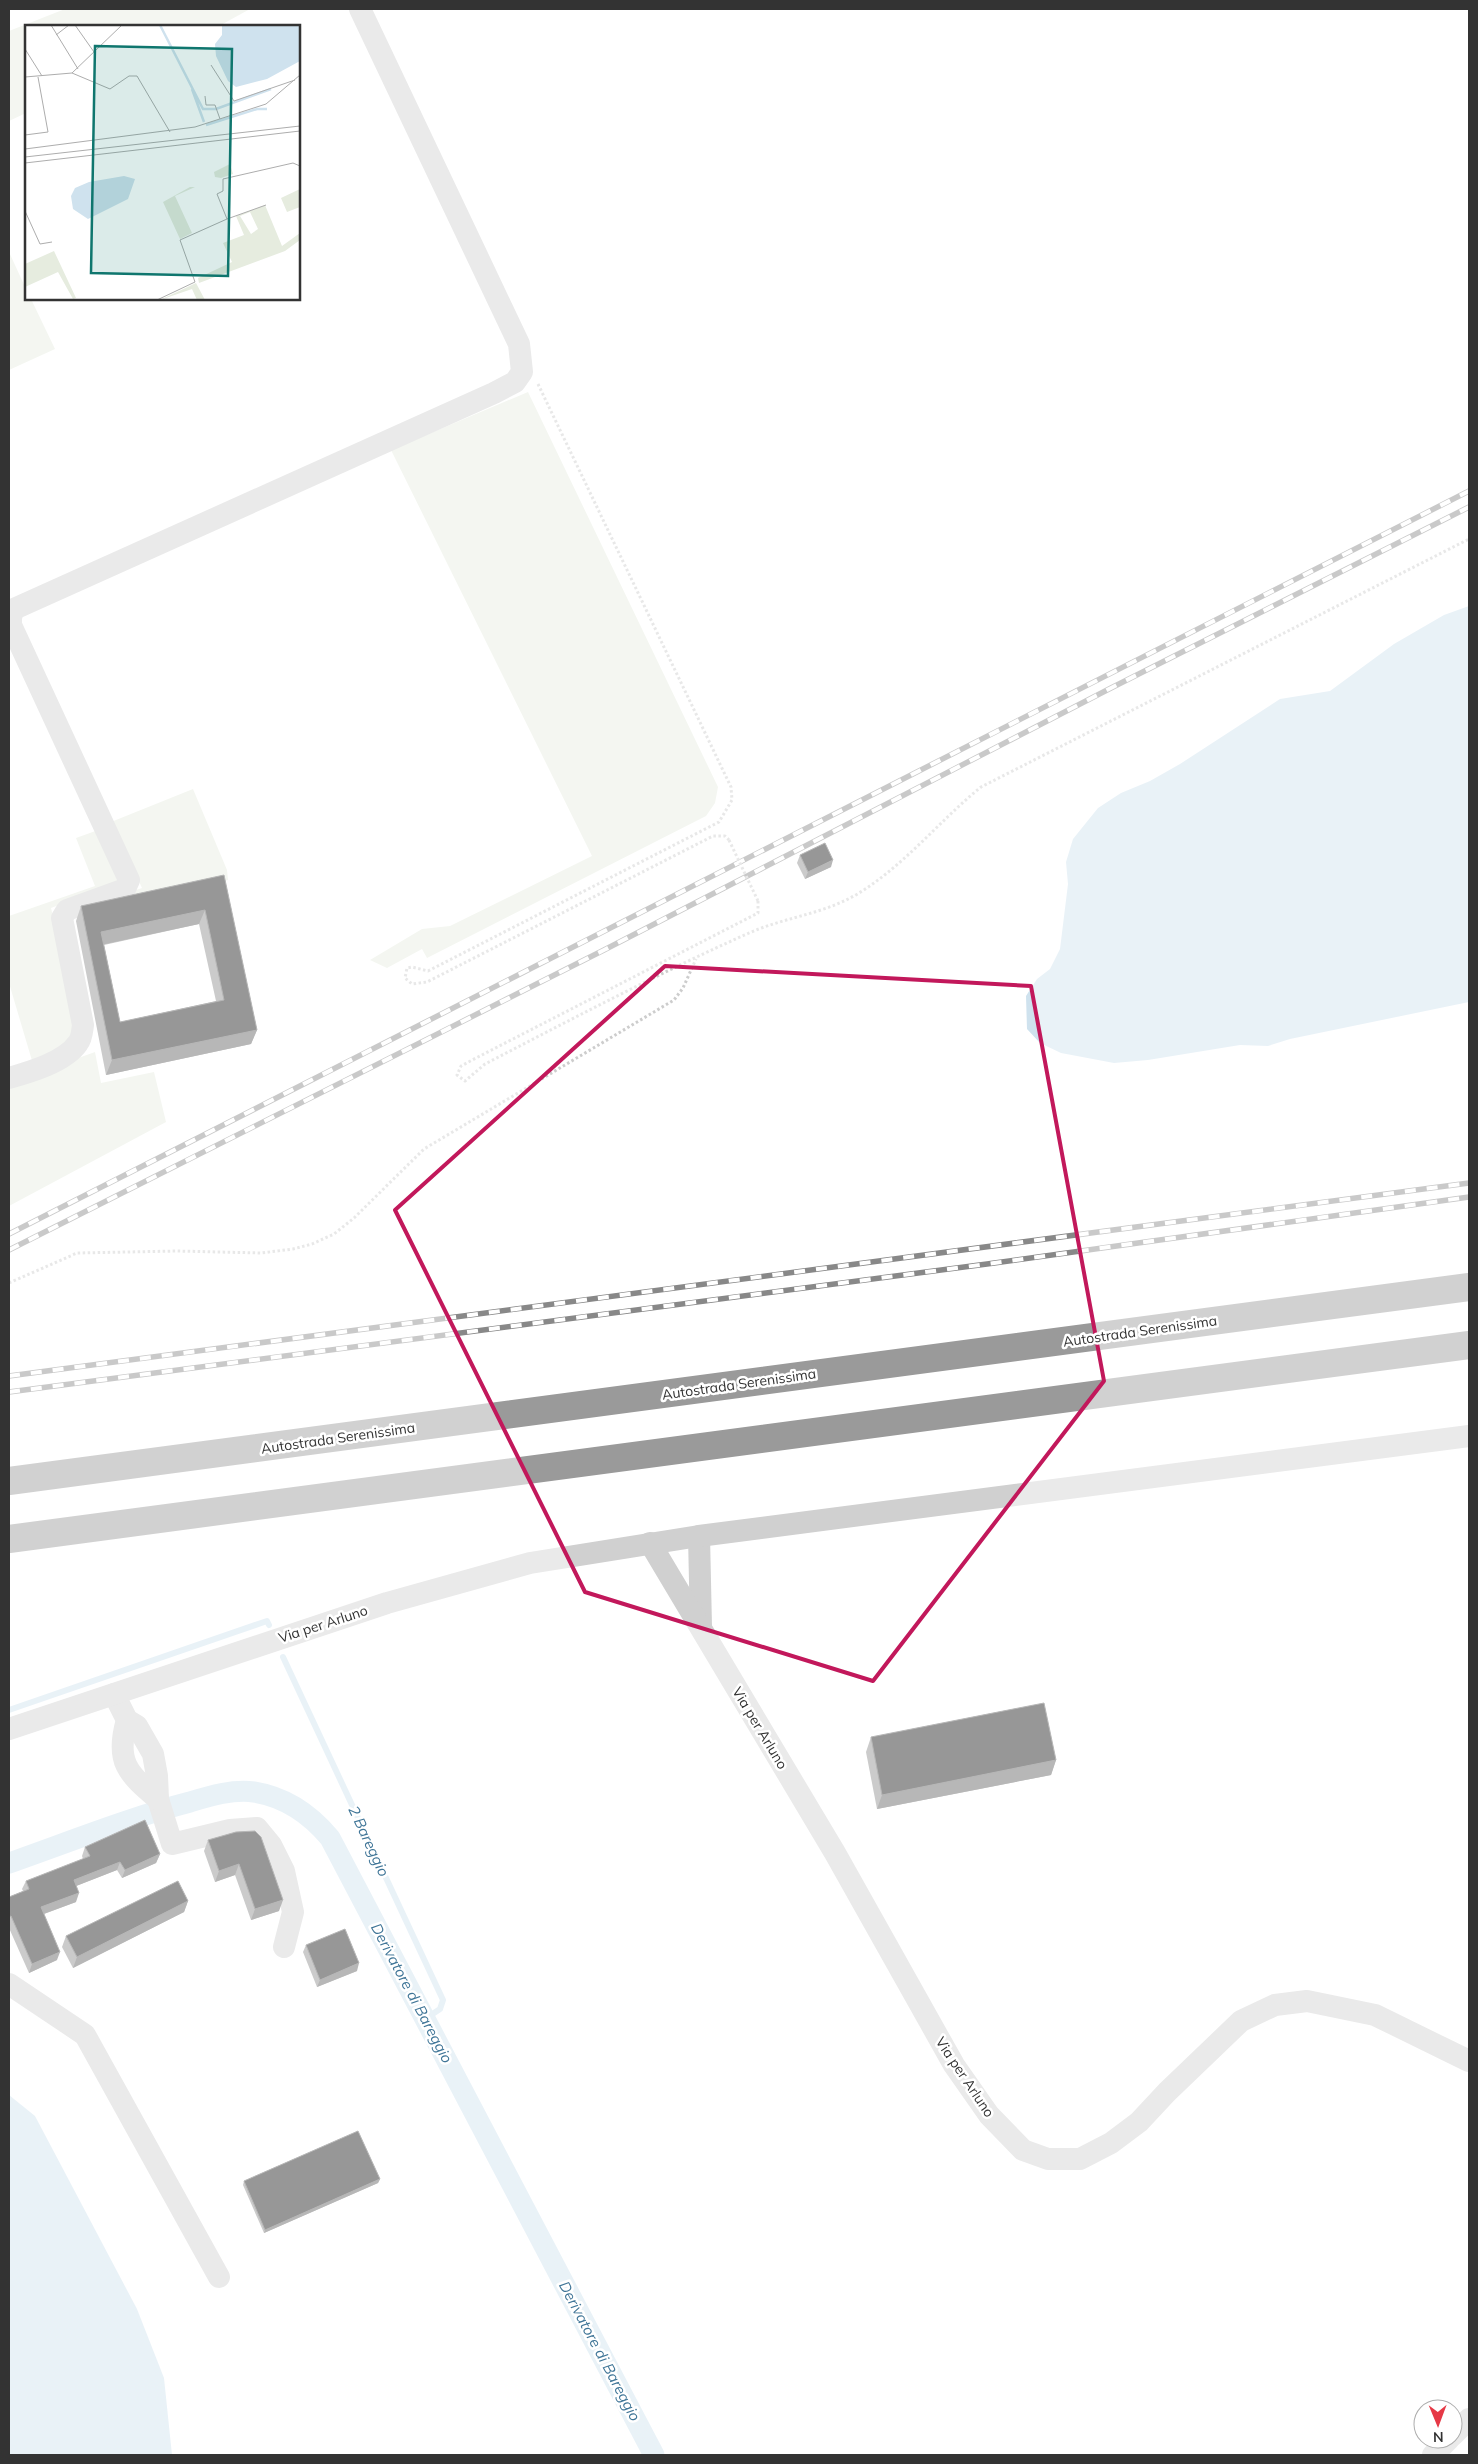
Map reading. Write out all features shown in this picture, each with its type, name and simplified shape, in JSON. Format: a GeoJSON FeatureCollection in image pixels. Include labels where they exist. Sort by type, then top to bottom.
{"type":"FeatureCollection","features":[{"type":"Feature","properties":{"kind":"highway","name":"Autostrada Serenissima"},"geometry":{"type":"LineString","coordinates":[[9,1481],[1469,1287]]}},
{"type":"Feature","properties":{"kind":"highway"},"geometry":{"type":"LineString","coordinates":[[9,1540],[1469,1345]]}},
{"type":"Feature","properties":{"kind":"street"},"geometry":{"type":"LineString","coordinates":[[9,1078],[55,1060],[72,1050],[79,1042],[83,1025],[62,918],[67,910],[125,888],[129,880],[11,625],[11,610],[494,393],[515,382],[522,372],[519,344],[360,9]]}},
{"type":"Feature","properties":{"kind":"street"},"geometry":{"type":"LineString","coordinates":[[647,1544],[1469,1436]]}},
{"type":"Feature","properties":{"kind":"street","name":"Via per Arluno"},"geometry":{"type":"LineString","coordinates":[[699,1536],[701,1628]]}},
{"type":"Feature","properties":{"kind":"street","name":"Via per Arluno"},"geometry":{"type":"LineString","coordinates":[[9,1729],[387,1603],[530,1563],[647,1544],[701,1628],[835,1853],[954,2065],[989,2115],[1023,2150],[1048,2159],[1080,2159],[1111,2143],[1140,2122],[1167,2092],[1241,2021],[1275,2005],[1307,2001],[1376,2015],[1469,2061]]}},
{"type":"Feature","properties":{"kind":"street"},"geometry":{"type":"LineString","coordinates":[[114,1694],[127,1720],[137,1726],[153,1754],[161,1809],[172,1844],[230,1830],[257,1828],[271,1845],[284,1871],[293,1912],[284,1947]]}},
{"type":"Feature","properties":{"kind":"street"},"geometry":{"type":"LineString","coordinates":[[9,1984],[85,2035],[219,2277]]}},
{"type":"Feature","properties":{"kind":"path"},"geometry":{"type":"LineString","coordinates":[[522,372],[533,374],[537,382],[731,787],[732,800],[719,822],[432,969],[423,971],[412,967],[407,968],[405,978],[412,984],[427,982],[713,836],[725,836],[729,840],[758,901],[758,913],[461,1066],[457,1075],[464,1081],[470,1078],[484,1064],[681,964],[773,922],[816,913],[857,894],[884,876],[910,855],[950,812],[981,787],[1469,539]]}},
{"type":"Feature","properties":{"kind":"path"},"geometry":{"type":"LineString","coordinates":[[9,1283],[77,1252],[177,1251],[261,1253],[293,1250],[334,1234],[354,1218],[424,1149],[674,1000],[683,988],[696,958]]}},
{"type":"Feature","properties":{"kind":"highlighted area"},"geometry":{"type":"Polygon","coordinates":[[[665,966],[1031,986],[1104,1381],[873,1681],[585,1592],[395,1210],[665,966]]]}},
{"type":"Feature","properties":{"kind":"shaded area"},"geometry":{"type":"Polygon","coordinates":[[[65,9],[250,9],[221,25],[25,25],[25,113],[9,121],[9,31],[65,9]]]}},
{"type":"Feature","properties":{"kind":"shaded area"},"geometry":{"type":"Polygon","coordinates":[[[9,252],[25,287],[25,300],[31,300],[55,349],[9,370],[9,252]]]}},
{"type":"Feature","properties":{"kind":"shaded area"},"geometry":{"type":"Polygon","coordinates":[[[528,392],[718,787],[715,803],[706,816],[427,958],[422,949],[387,968],[370,960],[422,929],[450,926],[592,856],[391,450],[528,392]]]}},
{"type":"Feature","properties":{"kind":"shaded area"},"geometry":{"type":"Polygon","coordinates":[[[193,789],[227,870],[228,880],[69,917],[72,912],[142,888],[111,822],[193,789]]]}},
{"type":"Feature","properties":{"kind":"shaded area"},"geometry":{"type":"Polygon","coordinates":[[[101,829],[118,883],[51,908],[79,1026],[78,1034],[33,1064],[9,983],[9,916],[95,886],[76,838],[101,829]]]}},
{"type":"Feature","properties":{"kind":"shaded area"},"geometry":{"type":"Polygon","coordinates":[[[95,1052],[101,1083],[154,1072],[166,1122],[9,1206],[9,1083],[95,1052]]]}},
{"type":"Feature","properties":{"kind":"water"},"geometry":{"type":"Polygon","coordinates":[[[1469,606],[1469,1002],[1290,1039],[1268,1046],[1240,1045],[1148,1060],[1114,1063],[1061,1053],[1040,1043],[1027,1029],[1026,996],[1037,979],[1050,969],[1060,949],[1068,884],[1066,862],[1073,839],[1098,808],[1121,793],[1150,781],[1180,764],[1280,699],[1330,691],[1394,644],[1444,615],[1469,606]]]}},
{"type":"Feature","properties":{"kind":"water"},"geometry":{"type":"Polygon","coordinates":[[[9,2095],[35,2116],[137,2309],[164,2378],[172,2455],[9,2455],[9,2095]]]}},
{"type":"Feature","properties":{"kind":"building"},"geometry":{"type":"Polygon","coordinates":[[[825,843],[833,860],[808,872],[800,855],[825,843]]]}},
{"type":"Feature","properties":{"kind":"building"},"geometry":{"type":"Polygon","coordinates":[[[224,875],[257,1030],[112,1060],[81,906],[224,875]],[[205,910],[101,932],[120,1022],[224,1000],[205,910]]]}},
{"type":"Feature","properties":{"kind":"building"},"geometry":{"type":"Polygon","coordinates":[[[1044,1703],[1056,1760],[882,1795],[871,1737],[1044,1703]]]}},
{"type":"Feature","properties":{"kind":"building"},"geometry":{"type":"Polygon","coordinates":[[[145,1820],[160,1854],[125,1870],[120,1862],[74,1880],[79,1893],[41,1907],[60,1952],[32,1964],[11,1916],[9,1917],[9,1897],[29,1889],[26,1881],[90,1856],[85,1847],[145,1820]]]}},
{"type":"Feature","properties":{"kind":"building"},"geometry":{"type":"Polygon","coordinates":[[[255,1831],[261,1837],[283,1900],[255,1909],[239,1864],[219,1871],[208,1840],[236,1832],[255,1831]]]}},
{"type":"Feature","properties":{"kind":"building"},"geometry":{"type":"Polygon","coordinates":[[[178,1881],[188,1901],[77,1957],[66,1936],[178,1881]]]}},
{"type":"Feature","properties":{"kind":"building"},"geometry":{"type":"Polygon","coordinates":[[[345,1929],[359,1963],[320,1980],[306,1945],[345,1929]]]}},
{"type":"Feature","properties":{"kind":"building"},"geometry":{"type":"Polygon","coordinates":[[[358,2131],[380,2179],[265,2230],[244,2181],[358,2131]]]}},
{"type":"Feature","properties":{"kind":"waterway","name":"2 Bareggio"},"geometry":{"type":"LineString","coordinates":[[9,1710],[267,1621],[269,1625]]}},
{"type":"Feature","properties":{"kind":"waterway","name":"2 Bareggio"},"geometry":{"type":"LineString","coordinates":[[283,1657],[443,2000],[440,2009],[425,2019]]}},
{"type":"Feature","properties":{"kind":"waterway","name":"Derivatore di Bareggio"},"geometry":{"type":"LineString","coordinates":[[9,1863],[144,1815],[205,1797],[230,1792],[246,1791],[265,1794],[286,1802],[314,1821],[330,1838],[654,2455]]}},
{"type":"Feature","properties":{"kind":"railway"},"geometry":{"type":"LineString","coordinates":[[9,1234],[1469,491]]}},
{"type":"Feature","properties":{"kind":"railway"},"geometry":{"type":"LineString","coordinates":[[9,1250],[604,950],[1111,688],[1469,507]]}},
{"type":"Feature","properties":{"kind":"railway"},"geometry":{"type":"LineString","coordinates":[[9,1376],[1469,1183]]}},
{"type":"Feature","properties":{"kind":"railway"},"geometry":{"type":"LineString","coordinates":[[9,1392],[987,1264],[1469,1197]]}}]}
